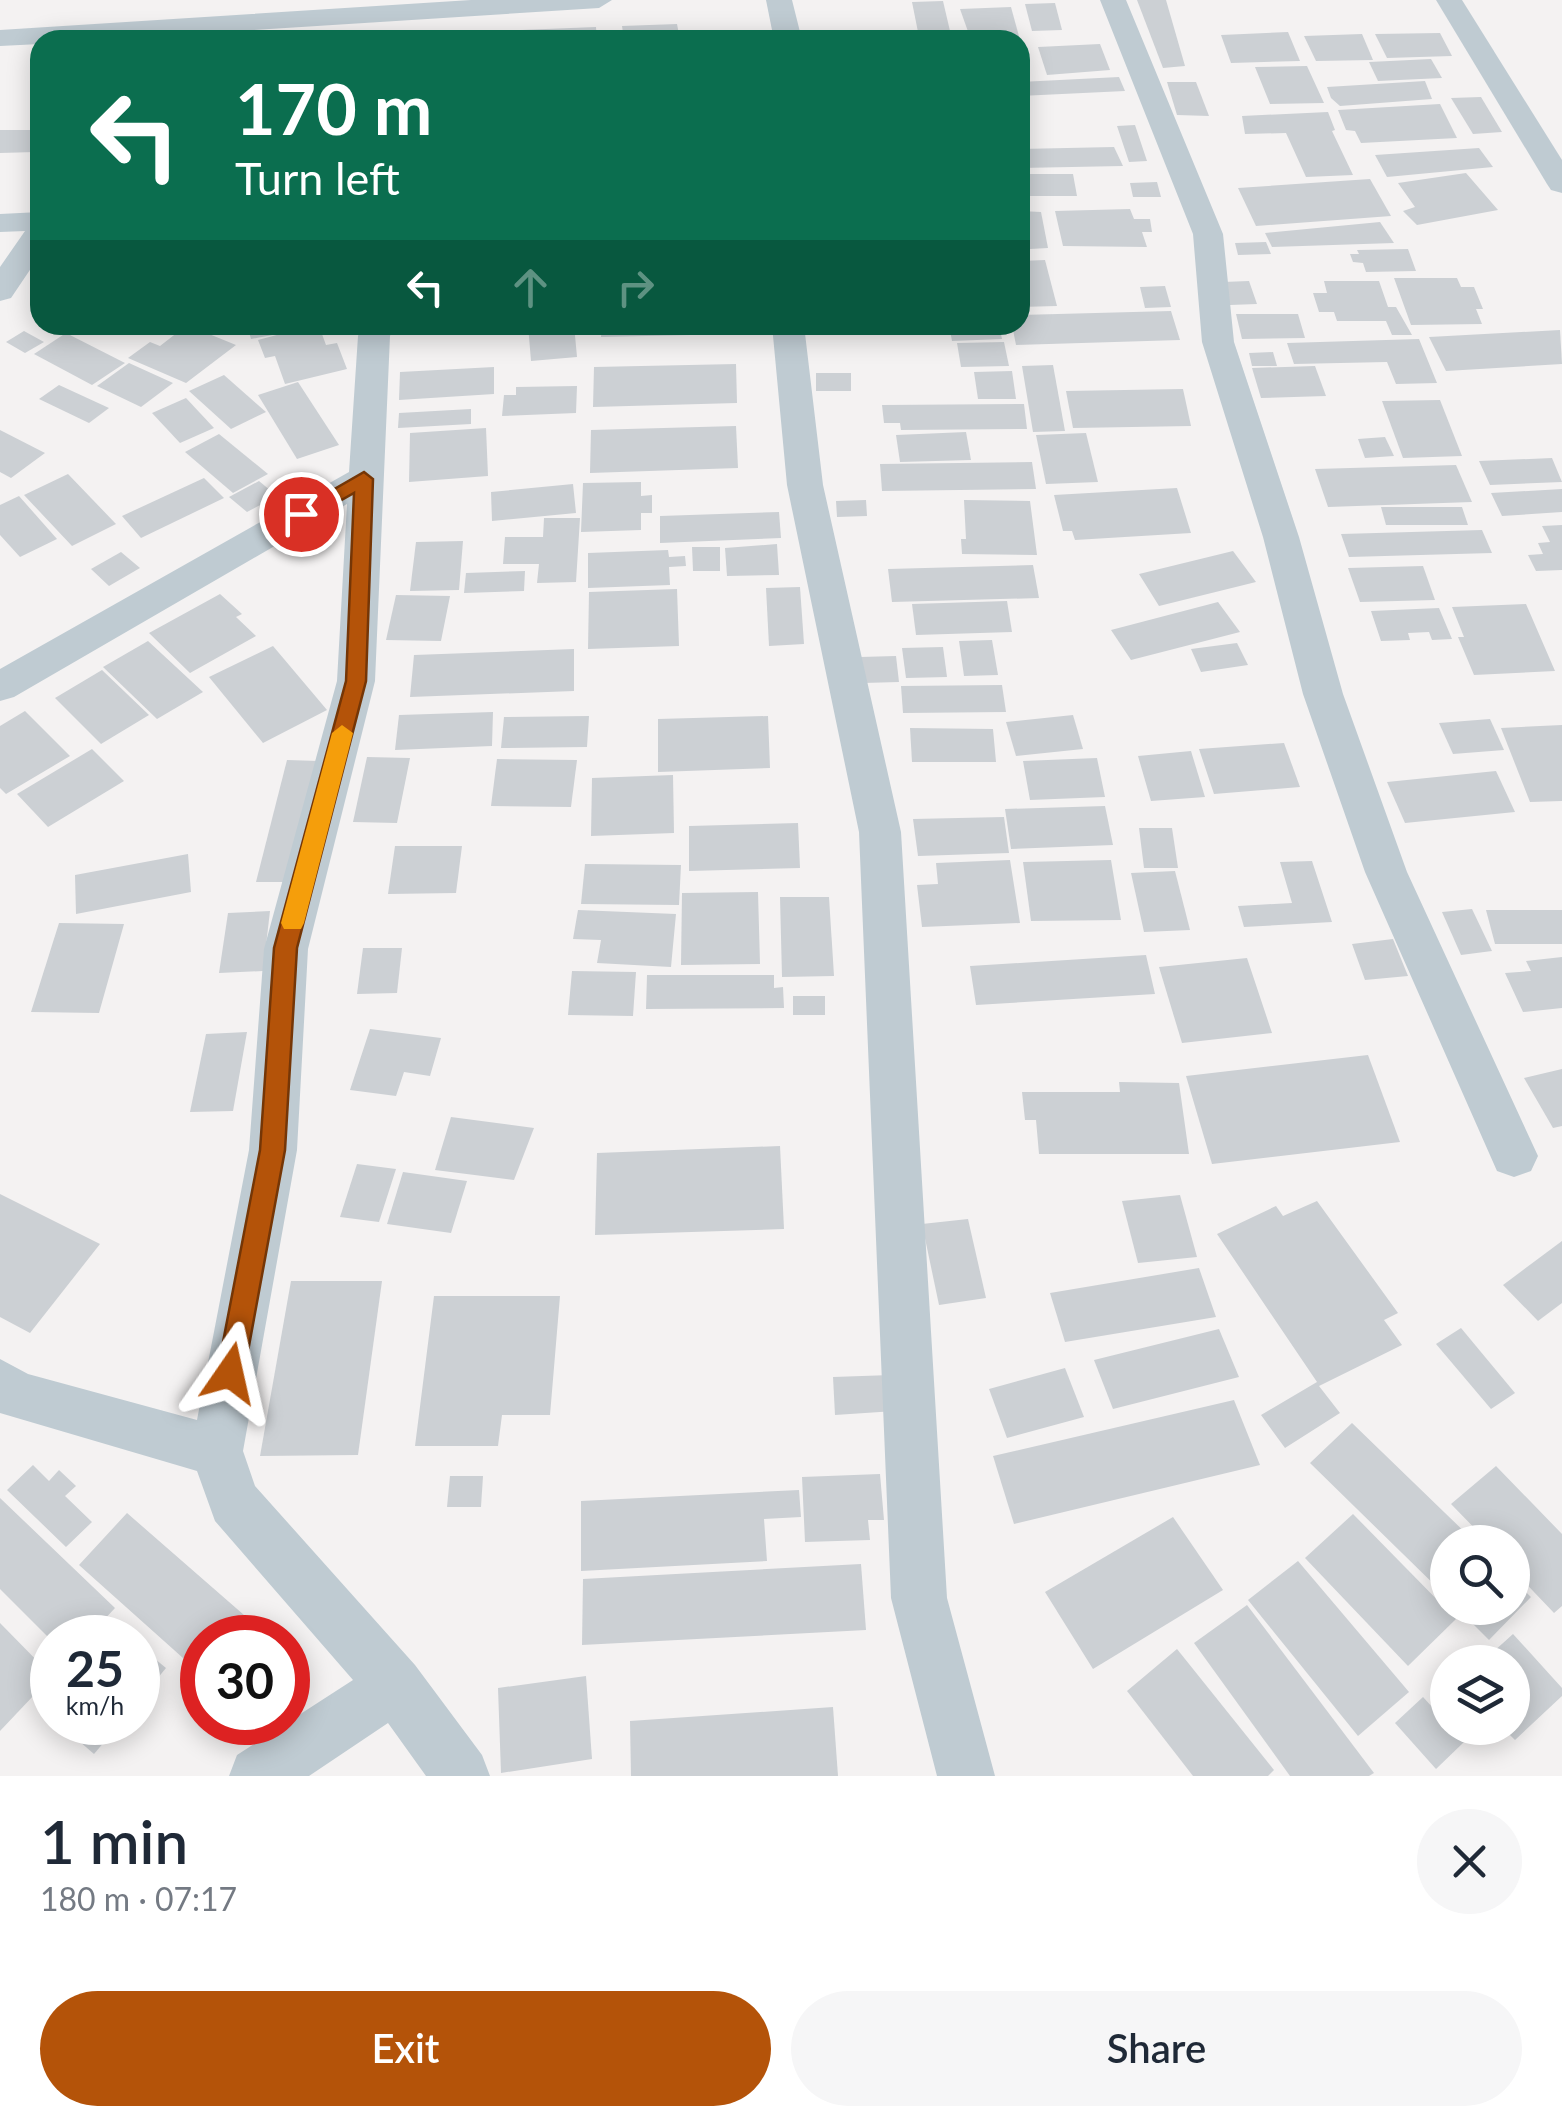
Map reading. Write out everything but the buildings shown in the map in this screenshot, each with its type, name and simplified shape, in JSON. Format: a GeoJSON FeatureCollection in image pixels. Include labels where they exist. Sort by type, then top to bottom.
{"type":"FeatureCollection","features":[{"type":"Feature","properties":{"kind":"street"},"geometry":{"type":"LineString","coordinates":[[186,30],[599,0]]}},
{"type":"Feature","properties":{"kind":"street"},"geometry":{"type":"LineString","coordinates":[[779,0],[786,30]]}},
{"type":"Feature","properties":{"kind":"street"},"geometry":{"type":"LineString","coordinates":[[1112,0],[1208,234],[1218,342],[1281,537],[1323,694],[1386,872],[1514,1156]]}},
{"type":"Feature","properties":{"kind":"street"},"geometry":{"type":"LineString","coordinates":[[1448,0],[1551,150],[1562,184]]}},
{"type":"Feature","properties":{"kind":"street"},"geometry":{"type":"LineString","coordinates":[[444,30],[447,10]]}},
{"type":"Feature","properties":{"kind":"street"},"geometry":{"type":"LineString","coordinates":[[0,38],[30,37]]}},
{"type":"Feature","properties":{"kind":"street"},"geometry":{"type":"LineString","coordinates":[[0,223],[30,221]]}},
{"type":"Feature","properties":{"kind":"street"},"geometry":{"type":"LineString","coordinates":[[0,290],[30,246]]}},
{"type":"Feature","properties":{"kind":"street"},"geometry":{"type":"LineString","coordinates":[[374,335],[356,681],[286,948],[273,1150],[217,1451],[234,1502],[395,1684],[462,1776]]}},
{"type":"Feature","properties":{"kind":"street"},"geometry":{"type":"LineString","coordinates":[[789,335],[805,485],[880,832],[919,1598],[966,1776]]}},
{"type":"Feature","properties":{"kind":"street"},"geometry":{"type":"LineString","coordinates":[[0,687],[364,479]]}},
{"type":"Feature","properties":{"kind":"street"},"geometry":{"type":"LineString","coordinates":[[0,1384],[16,1394],[217,1451]]}},
{"type":"Feature","properties":{"kind":"street"},"geometry":{"type":"LineString","coordinates":[[258,1776],[395,1684]]}},
{"type":"Feature","properties":{"kind":"slow traffic"},"geometry":{"type":"LineString","coordinates":[[293,923],[342,733]]}},
{"type":"Feature","properties":{"kind":"route"},"geometry":{"type":"LineString","coordinates":[[230,1373],[273,1150],[286,948],[356,681],[364,479],[301,514]]}}]}
